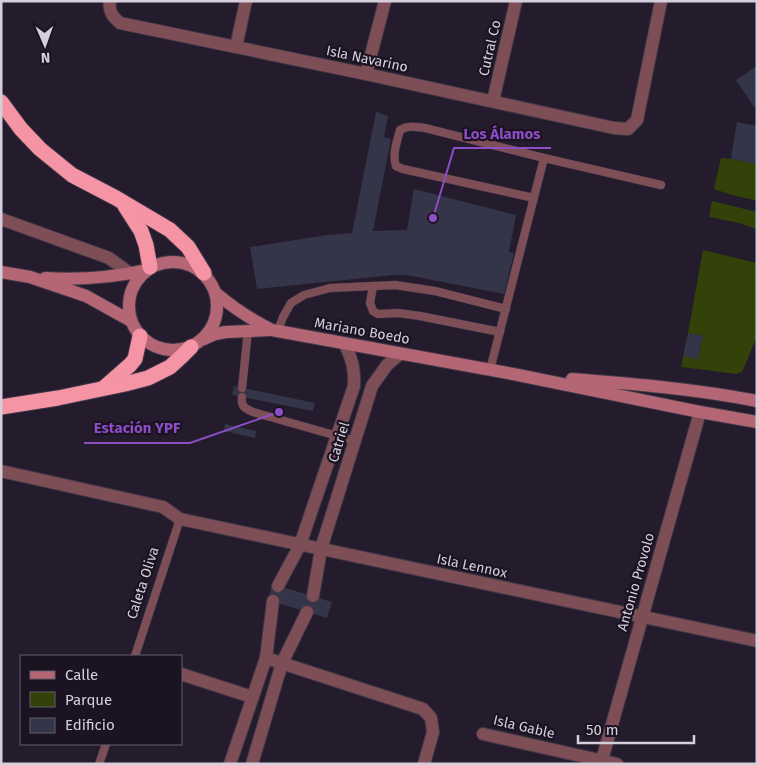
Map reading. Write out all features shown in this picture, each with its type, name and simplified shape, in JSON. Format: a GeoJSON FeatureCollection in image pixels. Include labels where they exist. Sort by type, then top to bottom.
{"type":"FeatureCollection","features":[{"type":"Feature","properties":{"kind":"highway"},"geometry":{"type":"LineString","coordinates":[[1,102],[21,129],[40,149],[72,174],[170,230],[188,247],[204,274]]}},
{"type":"Feature","properties":{"kind":"highway"},"geometry":{"type":"LineString","coordinates":[[123,202],[141,231],[146,245],[148,269]]}},
{"type":"Feature","properties":{"kind":"highway"},"geometry":{"type":"LineString","coordinates":[[104,388],[130,365],[135,358],[140,336]]}},
{"type":"Feature","properties":{"kind":"highway"},"geometry":{"type":"LineString","coordinates":[[1,407],[58,398],[148,378],[170,366],[197,344]]}},
{"type":"Feature","properties":{"kind":"main road"},"geometry":{"type":"LineString","coordinates":[[30,278],[76,280],[114,277],[148,269],[161,263],[176,262],[191,265],[204,274]]}},
{"type":"Feature","properties":{"kind":"main road"},"geometry":{"type":"LineString","coordinates":[[148,269],[137,280],[130,293],[128,307],[135,329],[151,345],[164,350],[178,351],[197,344],[215,334],[275,331]]}},
{"type":"Feature","properties":{"kind":"main road"},"geometry":{"type":"LineString","coordinates":[[1,272],[30,278],[86,296],[131,321]]}},
{"type":"Feature","properties":{"kind":"main road","name":"Mariano Boedo"},"geometry":{"type":"LineString","coordinates":[[204,274],[212,283],[216,294],[247,317],[275,331],[512,374],[757,422]]}},
{"type":"Feature","properties":{"kind":"main road"},"geometry":{"type":"LineString","coordinates":[[197,344],[211,331],[216,319],[218,307],[216,294]]}},
{"type":"Feature","properties":{"kind":"main road","name":"Mariano Boedo"},"geometry":{"type":"LineString","coordinates":[[512,374],[674,389],[757,401]]}},
{"type":"Feature","properties":{"kind":"street"},"geometry":{"type":"LineString","coordinates":[[236,47],[246,1]]}},
{"type":"Feature","properties":{"kind":"street"},"geometry":{"type":"LineString","coordinates":[[366,74],[385,1]]}},
{"type":"Feature","properties":{"kind":"street","name":"Cutral Co"},"geometry":{"type":"LineString","coordinates":[[493,101],[516,1]]}},
{"type":"Feature","properties":{"kind":"street","name":"Isla Navarino"},"geometry":{"type":"LineString","coordinates":[[109,4],[113,17],[120,23],[614,128],[628,129],[637,120],[661,1]]}},
{"type":"Feature","properties":{"kind":"street"},"geometry":{"type":"LineString","coordinates":[[1,219],[109,258],[131,274]]}},
{"type":"Feature","properties":{"kind":"street","name":"Catriel"},"geometry":{"type":"LineString","coordinates":[[278,586],[300,545],[354,386],[355,372],[352,358],[345,344]]}},
{"type":"Feature","properties":{"kind":"street","name":"Catriel"},"geometry":{"type":"LineString","coordinates":[[313,596],[321,549],[372,386],[387,365],[400,354]]}},
{"type":"Feature","properties":{"kind":"street","name":"Antonio Provolo"},"geometry":{"type":"LineString","coordinates":[[602,760],[700,412]]}},
{"type":"Feature","properties":{"kind":"street","name":"Isla Lennox"},"geometry":{"type":"LineString","coordinates":[[1,471],[163,507],[180,519],[757,642]]}},
{"type":"Feature","properties":{"kind":"street"},"geometry":{"type":"LineString","coordinates":[[230,764],[266,658],[273,601]]}},
{"type":"Feature","properties":{"kind":"street"},"geometry":{"type":"LineString","coordinates":[[252,764],[282,663],[307,612]]}},
{"type":"Feature","properties":{"kind":"street"},"geometry":{"type":"LineString","coordinates":[[266,658],[423,709],[432,718],[433,732],[424,764]]}},
{"type":"Feature","properties":{"kind":"street"},"geometry":{"type":"LineString","coordinates":[[182,674],[252,697]]}},
{"type":"Feature","properties":{"kind":"street","name":"Isla Gable"},"geometry":{"type":"LineString","coordinates":[[483,734],[617,764]]}},
{"type":"Feature","properties":{"kind":"lane"},"geometry":{"type":"LineString","coordinates":[[534,198],[402,170],[396,166],[394,160],[400,130],[410,126],[425,128],[661,185]]}},
{"type":"Feature","properties":{"kind":"lane"},"geometry":{"type":"LineString","coordinates":[[490,370],[544,158]]}},
{"type":"Feature","properties":{"kind":"lane"},"geometry":{"type":"LineString","coordinates":[[275,331],[291,303],[304,295],[330,288],[395,285],[435,291],[506,309]]}},
{"type":"Feature","properties":{"kind":"lane"},"geometry":{"type":"LineString","coordinates":[[372,286],[370,303],[373,311],[378,314],[398,313],[500,332]]}},
{"type":"Feature","properties":{"kind":"lane"},"geometry":{"type":"LineString","coordinates":[[248,331],[241,402],[245,408],[253,412],[355,441]]}},
{"type":"Feature","properties":{"kind":"lane","name":"Caleta Oliva"},"geometry":{"type":"LineString","coordinates":[[135,655],[180,519]]}},
{"type":"Feature","properties":{"kind":"lane"},"geometry":{"type":"LineString","coordinates":[[99,764],[106,745]]}},
{"type":"Feature","properties":{"kind":"green space"},"geometry":{"type":"Polygon","coordinates":[[[721,158],[757,164],[757,200],[714,189],[721,158]]]}},
{"type":"Feature","properties":{"kind":"green space"},"geometry":{"type":"Polygon","coordinates":[[[712,201],[757,212],[757,229],[709,217],[712,201]]]}},
{"type":"Feature","properties":{"kind":"green space"},"geometry":{"type":"Polygon","coordinates":[[[703,250],[757,263],[757,337],[742,372],[736,374],[681,367],[683,356],[698,359],[703,336],[688,333],[703,250]]]}},
{"type":"Feature","properties":{"kind":"building"},"geometry":{"type":"Polygon","coordinates":[[[757,66],[757,105],[754,107],[736,80],[757,66]]]}},
{"type":"Feature","properties":{"kind":"building"},"geometry":{"type":"Polygon","coordinates":[[[376,112],[388,116],[384,137],[391,139],[373,231],[407,230],[414,189],[516,215],[509,252],[514,253],[504,294],[407,275],[257,289],[250,247],[352,233],[376,112]]]}},
{"type":"Feature","properties":{"kind":"building"},"geometry":{"type":"Polygon","coordinates":[[[737,122],[757,126],[757,164],[731,159],[737,122]]]}},
{"type":"Feature","properties":{"kind":"building"},"geometry":{"type":"Polygon","coordinates":[[[688,333],[703,336],[698,359],[683,356],[688,333]]]}},
{"type":"Feature","properties":{"kind":"building"},"geometry":{"type":"Polygon","coordinates":[[[234,386],[315,403],[313,411],[232,395],[234,386]]]}},
{"type":"Feature","properties":{"kind":"building"},"geometry":{"type":"Polygon","coordinates":[[[225,424],[256,431],[255,438],[224,431],[225,424]]]}},
{"type":"Feature","properties":{"kind":"building"},"geometry":{"type":"Polygon","coordinates":[[[272,584],[332,602],[327,618],[268,600],[272,584]]]}},
{"type":"Feature","properties":{"kind":"place","name":"Los Álamos"},"geometry":{"type":"Point","coordinates":[433,218]}},
{"type":"Feature","properties":{"kind":"place","name":"Estación YPF"},"geometry":{"type":"Point","coordinates":[279,412]}}]}
